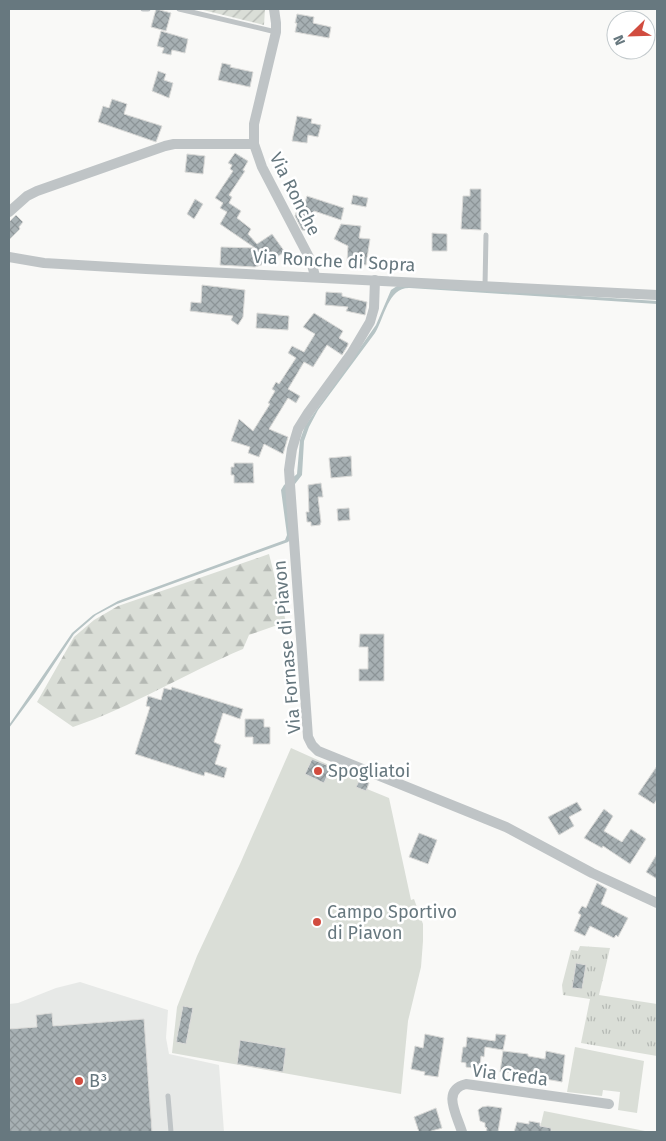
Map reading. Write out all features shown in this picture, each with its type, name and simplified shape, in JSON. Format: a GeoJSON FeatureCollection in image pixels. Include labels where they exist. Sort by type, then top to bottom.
{"type":"FeatureCollection","features":[{"type":"Feature","properties":{"kind":"street","name":"Via Ronche"},"geometry":{"type":"LineString","coordinates":[[274,9],[276,32],[254,124],[254,144],[262,167],[311,261],[315,276]]}},
{"type":"Feature","properties":{"kind":"street"},"geometry":{"type":"LineString","coordinates":[[9,212],[34,193],[161,147],[174,144],[254,144]]}},
{"type":"Feature","properties":{"kind":"street","name":"Via Ronche di Sopra"},"geometry":{"type":"LineString","coordinates":[[9,258],[44,263],[657,295]]}},
{"type":"Feature","properties":{"kind":"street","name":"Via Fornase di Piavon"},"geometry":{"type":"LineString","coordinates":[[375,280],[374,308],[370,322],[351,354],[298,429],[292,449],[289,470],[308,736],[312,745],[318,751],[379,777],[430,795],[506,828],[592,873],[657,903]]}},
{"type":"Feature","properties":{"kind":"street","name":"Via Creda"},"geometry":{"type":"LineString","coordinates":[[462,1132],[452,1093],[459,1086],[466,1084],[609,1104]]}},
{"type":"Feature","properties":{"kind":"lane"},"geometry":{"type":"LineString","coordinates":[[179,9],[276,32]]}},
{"type":"Feature","properties":{"kind":"lane"},"geometry":{"type":"LineString","coordinates":[[485,286],[486,234]]}},
{"type":"Feature","properties":{"kind":"lane"},"geometry":{"type":"LineString","coordinates":[[168,1096],[171,1132]]}},
{"type":"Feature","properties":{"kind":"shaded area"},"geometry":{"type":"Polygon","coordinates":[[[410,285],[657,301],[657,304],[410,288],[397,292],[388,304],[375,333],[318,410],[309,427],[304,441],[302,475],[295,484],[290,540],[117,604],[96,615],[74,634],[9,728],[9,725],[72,633],[93,615],[118,601],[285,540],[287,535],[281,490],[297,474],[300,440],[305,426],[376,325],[391,290],[397,286],[410,285]]]}},
{"type":"Feature","properties":{"kind":"shaded area"},"geometry":{"type":"Polygon","coordinates":[[[80,982],[168,1010],[166,1038],[169,1054],[219,1065],[224,1132],[9,1132],[9,1004],[18,1003],[56,988],[80,982]]]}},
{"type":"Feature","properties":{"kind":"green space"},"geometry":{"type":"Polygon","coordinates":[[[199,9],[265,9],[264,25],[199,9]]]}},
{"type":"Feature","properties":{"kind":"green space"},"geometry":{"type":"Polygon","coordinates":[[[269,554],[286,622],[249,635],[243,649],[138,700],[73,727],[37,702],[74,637],[94,620],[118,606],[269,554]]]}},
{"type":"Feature","properties":{"kind":"green space","name":"Campo Sportivo di Piavon"},"geometry":{"type":"Polygon","coordinates":[[[291,748],[369,783],[367,789],[389,798],[411,900],[414,899],[423,924],[421,967],[408,1021],[401,1094],[172,1053],[177,1007],[197,956],[291,748]]]}},
{"type":"Feature","properties":{"kind":"green space"},"geometry":{"type":"Polygon","coordinates":[[[580,946],[610,948],[599,995],[657,1004],[657,1056],[581,1043],[590,999],[563,995],[562,985],[571,950],[578,951],[580,946]]]}},
{"type":"Feature","properties":{"kind":"green space"},"geometry":{"type":"Polygon","coordinates":[[[575,1047],[644,1061],[637,1113],[618,1110],[620,1092],[603,1090],[602,1096],[567,1092],[575,1047]]]}},
{"type":"Feature","properties":{"kind":"green space"},"geometry":{"type":"Polygon","coordinates":[[[544,1111],[650,1132],[539,1132],[544,1111]]]}},
{"type":"Feature","properties":{"kind":"building"},"geometry":{"type":"Polygon","coordinates":[[[156,9],[171,13],[166,31],[151,27],[156,9]]]}},
{"type":"Feature","properties":{"kind":"building"},"geometry":{"type":"Polygon","coordinates":[[[297,14],[314,17],[313,23],[331,27],[329,38],[295,32],[297,14]]]}},
{"type":"Feature","properties":{"kind":"building"},"geometry":{"type":"Polygon","coordinates":[[[161,31],[188,39],[185,53],[172,50],[171,55],[162,53],[164,48],[157,46],[161,31]]]}},
{"type":"Feature","properties":{"kind":"building"},"geometry":{"type":"Polygon","coordinates":[[[222,63],[231,65],[230,67],[253,72],[250,87],[218,80],[222,63]]]}},
{"type":"Feature","properties":{"kind":"building"},"geometry":{"type":"Polygon","coordinates":[[[158,71],[166,74],[164,80],[173,83],[169,98],[152,91],[158,71]]]}},
{"type":"Feature","properties":{"kind":"building"},"geometry":{"type":"Polygon","coordinates":[[[112,99],[127,104],[124,114],[162,126],[156,142],[98,122],[103,106],[109,108],[112,99]]]}},
{"type":"Feature","properties":{"kind":"building"},"geometry":{"type":"Polygon","coordinates":[[[297,116],[312,119],[311,123],[321,125],[318,137],[308,135],[307,143],[292,141],[297,116]]]}},
{"type":"Feature","properties":{"kind":"building"},"geometry":{"type":"Polygon","coordinates":[[[235,153],[248,161],[243,170],[245,171],[229,195],[232,197],[229,203],[241,211],[237,218],[251,229],[248,234],[257,244],[272,234],[285,252],[267,263],[255,267],[220,265],[221,247],[255,248],[220,224],[227,212],[220,208],[223,203],[215,198],[233,171],[230,169],[232,165],[228,163],[235,153]]]}},
{"type":"Feature","properties":{"kind":"building"},"geometry":{"type":"Polygon","coordinates":[[[187,154],[205,156],[203,174],[185,172],[187,154]]]}},
{"type":"Feature","properties":{"kind":"building"},"geometry":{"type":"Polygon","coordinates":[[[470,189],[481,189],[481,230],[461,229],[463,196],[470,196],[470,189]]]}},
{"type":"Feature","properties":{"kind":"building"},"geometry":{"type":"Polygon","coordinates":[[[353,195],[368,198],[366,207],[351,204],[353,195]]]}},
{"type":"Feature","properties":{"kind":"building"},"geometry":{"type":"Polygon","coordinates":[[[307,196],[344,208],[341,220],[314,211],[308,231],[302,230],[295,216],[299,204],[304,206],[307,196]]]}},
{"type":"Feature","properties":{"kind":"building"},"geometry":{"type":"Polygon","coordinates":[[[195,199],[203,204],[194,219],[187,214],[195,199]]]}},
{"type":"Feature","properties":{"kind":"building"},"geometry":{"type":"Polygon","coordinates":[[[16,215],[23,222],[19,227],[20,229],[9,240],[9,222],[16,215]]]}},
{"type":"Feature","properties":{"kind":"building"},"geometry":{"type":"Polygon","coordinates":[[[341,224],[361,226],[359,238],[370,239],[366,265],[347,262],[348,246],[334,239],[341,224]]]}},
{"type":"Feature","properties":{"kind":"building"},"geometry":{"type":"Polygon","coordinates":[[[432,233],[447,234],[447,251],[432,251],[432,233]]]}},
{"type":"Feature","properties":{"kind":"building"},"geometry":{"type":"Polygon","coordinates":[[[202,285],[245,290],[243,317],[238,325],[231,320],[233,316],[190,311],[191,302],[201,303],[202,285]]]}},
{"type":"Feature","properties":{"kind":"building"},"geometry":{"type":"Polygon","coordinates":[[[326,292],[342,293],[342,296],[367,302],[365,315],[346,311],[348,307],[325,305],[326,292]]]}},
{"type":"Feature","properties":{"kind":"building"},"geometry":{"type":"Polygon","coordinates":[[[257,313],[289,316],[288,330],[256,328],[257,313]]]}},
{"type":"Feature","properties":{"kind":"building"},"geometry":{"type":"Polygon","coordinates":[[[314,313],[343,331],[339,338],[348,343],[348,345],[342,355],[327,345],[313,367],[304,362],[288,389],[300,396],[296,403],[288,398],[269,429],[288,437],[283,454],[264,444],[259,457],[248,453],[250,447],[231,441],[239,419],[253,431],[270,404],[268,403],[275,391],[272,389],[276,382],[279,384],[296,358],[288,353],[292,346],[304,352],[315,334],[303,327],[314,313]]]}},
{"type":"Feature","properties":{"kind":"building"},"geometry":{"type":"Polygon","coordinates":[[[351,456],[352,476],[331,478],[329,458],[351,456]]]}},
{"type":"Feature","properties":{"kind":"building"},"geometry":{"type":"Polygon","coordinates":[[[234,463],[253,463],[254,483],[234,483],[231,467],[234,467],[234,463]]]}},
{"type":"Feature","properties":{"kind":"building"},"geometry":{"type":"Polygon","coordinates":[[[321,483],[323,497],[318,497],[321,522],[320,525],[311,526],[311,522],[307,522],[306,512],[309,512],[308,485],[321,483]]]}},
{"type":"Feature","properties":{"kind":"building"},"geometry":{"type":"Polygon","coordinates":[[[349,508],[350,520],[338,521],[337,509],[349,508]]]}},
{"type":"Feature","properties":{"kind":"building"},"geometry":{"type":"Polygon","coordinates":[[[360,634],[384,634],[384,681],[359,681],[359,669],[368,669],[368,647],[359,647],[360,634]]]}},
{"type":"Feature","properties":{"kind":"building"},"geometry":{"type":"Polygon","coordinates":[[[172,687],[243,709],[240,719],[223,713],[214,742],[221,745],[215,764],[227,768],[224,778],[205,772],[204,776],[135,754],[150,707],[146,706],[148,696],[161,700],[164,688],[171,690],[172,687]]]}},
{"type":"Feature","properties":{"kind":"building"},"geometry":{"type":"Polygon","coordinates":[[[245,719],[264,719],[264,727],[270,727],[270,744],[253,744],[253,737],[245,737],[245,719]]]}},
{"type":"Feature","properties":{"kind":"building","name":"Spogliatoi"},"geometry":{"type":"Polygon","coordinates":[[[312,759],[331,767],[324,783],[305,774],[312,759]]]}},
{"type":"Feature","properties":{"kind":"building"},"geometry":{"type":"Polygon","coordinates":[[[657,766],[657,799],[654,804],[638,794],[657,766]]]}},
{"type":"Feature","properties":{"kind":"building"},"geometry":{"type":"Polygon","coordinates":[[[360,779],[369,783],[366,791],[356,787],[360,779]]]}},
{"type":"Feature","properties":{"kind":"building"},"geometry":{"type":"Polygon","coordinates":[[[577,802],[582,810],[569,817],[574,826],[559,835],[548,817],[577,802]]]}},
{"type":"Feature","properties":{"kind":"building"},"geometry":{"type":"Polygon","coordinates":[[[604,809],[613,816],[604,831],[622,842],[631,829],[646,839],[630,864],[603,846],[602,848],[584,838],[604,809]]]}},
{"type":"Feature","properties":{"kind":"building"},"geometry":{"type":"Polygon","coordinates":[[[419,833],[437,840],[428,864],[409,857],[419,833]]]}},
{"type":"Feature","properties":{"kind":"building"},"geometry":{"type":"Polygon","coordinates":[[[657,854],[657,879],[646,872],[657,854]]]}},
{"type":"Feature","properties":{"kind":"building"},"geometry":{"type":"Polygon","coordinates":[[[597,883],[607,889],[601,904],[628,918],[618,937],[616,935],[614,938],[590,926],[585,936],[574,931],[581,915],[578,913],[582,906],[586,908],[597,883]]]}},
{"type":"Feature","properties":{"kind":"building"},"geometry":{"type":"Polygon","coordinates":[[[576,963],[586,965],[582,989],[572,988],[576,963]]]}},
{"type":"Feature","properties":{"kind":"building"},"geometry":{"type":"Polygon","coordinates":[[[183,1006],[193,1008],[186,1044],[176,1042],[183,1006]]]}},
{"type":"Feature","properties":{"kind":"building","name":"B³"},"geometry":{"type":"Polygon","coordinates":[[[52,1013],[53,1026],[144,1019],[152,1132],[9,1132],[9,1029],[37,1027],[36,1015],[52,1013]]]}},
{"type":"Feature","properties":{"kind":"building"},"geometry":{"type":"Polygon","coordinates":[[[425,1034],[444,1038],[438,1077],[424,1075],[425,1072],[411,1069],[415,1046],[423,1048],[425,1034]]]}},
{"type":"Feature","properties":{"kind":"building"},"geometry":{"type":"Polygon","coordinates":[[[496,1034],[506,1035],[503,1050],[485,1047],[484,1057],[481,1056],[480,1069],[466,1067],[466,1063],[461,1062],[463,1047],[466,1047],[467,1037],[495,1041],[496,1034]]]}},
{"type":"Feature","properties":{"kind":"building"},"geometry":{"type":"Polygon","coordinates":[[[240,1040],[286,1048],[283,1072],[237,1064],[240,1040]]]}},
{"type":"Feature","properties":{"kind":"building"},"geometry":{"type":"Polygon","coordinates":[[[503,1051],[528,1054],[528,1056],[545,1059],[546,1051],[565,1055],[562,1082],[540,1078],[541,1074],[500,1072],[503,1051]]]}},
{"type":"Feature","properties":{"kind":"building"},"geometry":{"type":"Polygon","coordinates":[[[488,1106],[502,1108],[498,1132],[486,1132],[485,1123],[480,1121],[478,1110],[488,1106]]]}},
{"type":"Feature","properties":{"kind":"building"},"geometry":{"type":"Polygon","coordinates":[[[436,1108],[442,1128],[428,1132],[419,1132],[414,1117],[436,1108]]]}},
{"type":"Feature","properties":{"kind":"building"},"geometry":{"type":"Polygon","coordinates":[[[529,1121],[551,1128],[551,1132],[514,1132],[517,1122],[529,1124],[529,1121]]]}},
{"type":"Feature","properties":{"kind":"place","name":"Spogliatoi"},"geometry":{"type":"Point","coordinates":[318,771]}},
{"type":"Feature","properties":{"kind":"place","name":"Campo Sportivo di Piavon"},"geometry":{"type":"Point","coordinates":[317,922]}},
{"type":"Feature","properties":{"kind":"place","name":"B³"},"geometry":{"type":"Point","coordinates":[79,1081]}}]}
